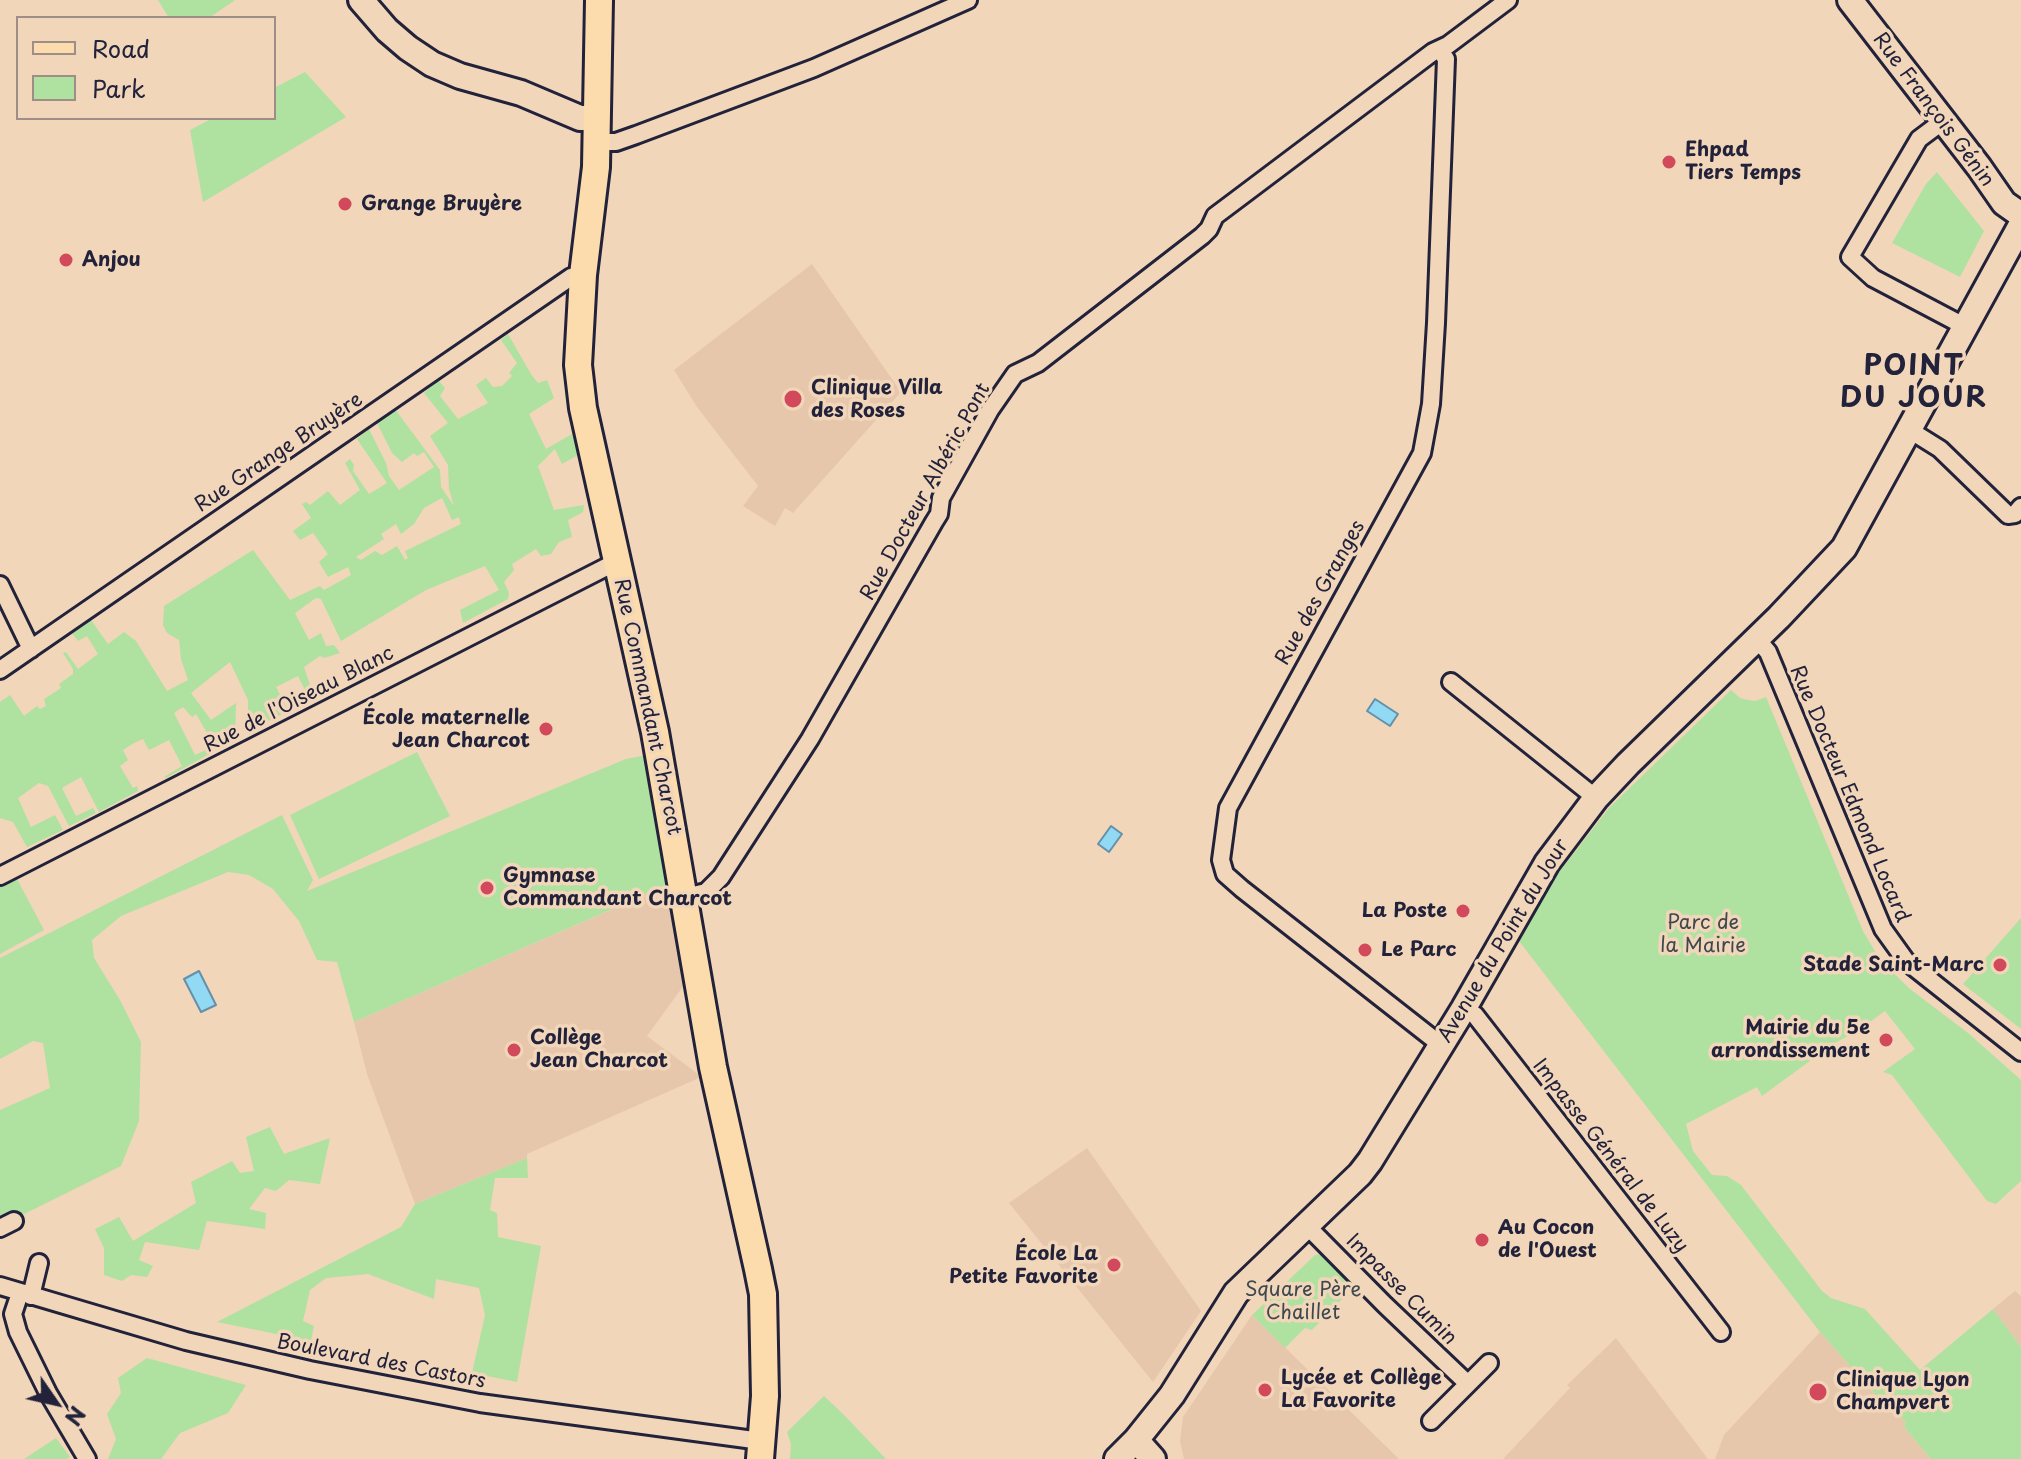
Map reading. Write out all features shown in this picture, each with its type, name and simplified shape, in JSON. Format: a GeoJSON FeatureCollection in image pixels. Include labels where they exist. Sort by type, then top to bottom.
{"type":"FeatureCollection","features":[{"type":"Feature","properties":{"kind":"main road"},"geometry":{"type":"LineString","coordinates":[[361,0],[387,30],[432,64],[460,76],[537,99],[580,118],[597,120]]}},
{"type":"Feature","properties":{"kind":"main road","name":"Rue Commandant Charcot"},"geometry":{"type":"LineString","coordinates":[[599,0],[595,177],[583,275],[578,365],[583,408],[655,732],[713,1067],[763,1294],[765,1396],[760,1450]]}},
{"type":"Feature","properties":{"kind":"main road","name":"Rue François Génin"},"geometry":{"type":"LineString","coordinates":[[1850,0],[2004,203],[2021,215]]}},
{"type":"Feature","properties":{"kind":"main road"},"geometry":{"type":"LineString","coordinates":[[537,99],[584,140],[595,177]]}},
{"type":"Feature","properties":{"kind":"main road","name":"Avenue du Point du Jour"},"geometry":{"type":"LineString","coordinates":[[1117,1459],[1172,1395],[1236,1293],[1370,1161],[1464,1008],[1547,863],[1596,798],[1844,548],[2021,225]]}},
{"type":"Feature","properties":{"kind":"main road"},"geometry":{"type":"LineString","coordinates":[[1136,1440],[1153,1459]]}},
{"type":"Feature","properties":{"kind":"street"},"geometry":{"type":"LineString","coordinates":[[597,120],[616,142],[814,68],[968,0]]}},
{"type":"Feature","properties":{"kind":"street","name":"Rue Docteur Albéric Pont"},"geometry":{"type":"LineString","coordinates":[[685,897],[706,892],[721,877],[810,739],[939,514],[941,498],[990,410],[1015,374],[1038,363],[1202,236],[1215,216],[1430,54],[1440,50],[1508,0]]}},
{"type":"Feature","properties":{"kind":"street","name":"Rue des Granges"},"geometry":{"type":"LineString","coordinates":[[1440,50],[1446,59],[1436,323],[1431,404],[1422,453],[1228,808],[1221,860],[1225,874],[1242,889],[1441,1045]]}},
{"type":"Feature","properties":{"kind":"street"},"geometry":{"type":"LineString","coordinates":[[1943,121],[1919,139],[1850,257],[1873,278],[1966,327]]}},
{"type":"Feature","properties":{"kind":"street","name":"Rue Grange Bruyère"},"geometry":{"type":"LineString","coordinates":[[0,670],[559,285],[576,275],[583,275]]}},
{"type":"Feature","properties":{"kind":"street"},"geometry":{"type":"LineString","coordinates":[[1908,429],[1940,449],[2008,515],[2015,514],[2021,507]]}},
{"type":"Feature","properties":{"kind":"street","name":"Rue de l'Oiseau Blanc"},"geometry":{"type":"LineString","coordinates":[[0,876],[616,562]]}},
{"type":"Feature","properties":{"kind":"street"},"geometry":{"type":"LineString","coordinates":[[0,585],[31,649]]}},
{"type":"Feature","properties":{"kind":"street","name":"Rue Docteur Edmond Locard"},"geometry":{"type":"LineString","coordinates":[[1757,639],[1768,652],[1883,929],[1906,961],[2021,1052]]}},
{"type":"Feature","properties":{"kind":"street"},"geometry":{"type":"LineString","coordinates":[[1451,682],[1596,798]]}},
{"type":"Feature","properties":{"kind":"street","name":"Impasse Général de Luzy"},"geometry":{"type":"LineString","coordinates":[[1464,1008],[1475,1015],[1721,1332]]}},
{"type":"Feature","properties":{"kind":"street","name":"Impasse Cumin"},"geometry":{"type":"LineString","coordinates":[[1307,1226],[1467,1383]]}},
{"type":"Feature","properties":{"kind":"street"},"geometry":{"type":"LineString","coordinates":[[39,1263],[13,1314],[18,1332],[48,1393],[87,1459]]}},
{"type":"Feature","properties":{"kind":"street","name":"Boulevard des Castors"},"geometry":{"type":"LineString","coordinates":[[0,1286],[186,1341],[310,1370],[480,1403],[760,1450]]}},
{"type":"Feature","properties":{"kind":"street"},"geometry":{"type":"LineString","coordinates":[[1431,1421],[1489,1363]]}},
{"type":"Feature","properties":{"kind":"shaded area","name":"Clinique Villa des Roses"},"geometry":{"type":"Polygon","coordinates":[[[812,264],[901,392],[793,513],[785,508],[775,526],[743,506],[758,486],[697,407],[674,370],[812,264]]]}},
{"type":"Feature","properties":{"kind":"shaded area","name":"Collège Jean Charcot"},"geometry":{"type":"Polygon","coordinates":[[[654,891],[660,904],[671,908],[684,985],[647,1036],[698,1074],[699,1078],[527,1154],[527,1158],[415,1204],[367,1074],[354,1022],[654,891]]]}},
{"type":"Feature","properties":{"kind":"shaded area","name":"École La Petite Favorite"},"geometry":{"type":"Polygon","coordinates":[[[1087,1148],[1201,1311],[1153,1382],[1009,1203],[1087,1148]]]}},
{"type":"Feature","properties":{"kind":"shaded area","name":"Clinique Lyon Champvert"},"geometry":{"type":"Polygon","coordinates":[[[2015,1291],[2021,1296],[2021,1347],[1993,1309],[2015,1291]]]}},
{"type":"Feature","properties":{"kind":"shaded area","name":"Lycée et Collège La Favorite"},"geometry":{"type":"Polygon","coordinates":[[[1252,1315],[1399,1459],[1184,1459],[1180,1441],[1183,1417],[1252,1315]]]}},
{"type":"Feature","properties":{"kind":"shaded area","name":"Clinique Lyon Champvert"},"geometry":{"type":"Polygon","coordinates":[[[1820,1332],[1882,1402],[1886,1399],[1931,1459],[1715,1459],[1724,1435],[1820,1332]]]}},
{"type":"Feature","properties":{"kind":"shaded area"},"geometry":{"type":"Polygon","coordinates":[[[1616,1338],[1708,1459],[1503,1459],[1570,1388],[1567,1385],[1616,1338]]]}},
{"type":"Feature","properties":{"kind":"green space"},"geometry":{"type":"Polygon","coordinates":[[[158,0],[235,0],[212,16],[168,16],[158,0]]]}},
{"type":"Feature","properties":{"kind":"green space"},"geometry":{"type":"Polygon","coordinates":[[[305,72],[346,117],[203,202],[190,130],[209,120],[276,120],[276,87],[305,72]]]}},
{"type":"Feature","properties":{"kind":"green space"},"geometry":{"type":"Polygon","coordinates":[[[1937,172],[1984,231],[1960,277],[1892,243],[1926,184],[1937,172]]]}},
{"type":"Feature","properties":{"kind":"green space"},"geometry":{"type":"Polygon","coordinates":[[[508,334],[538,383],[547,380],[554,398],[529,414],[546,449],[572,434],[578,455],[562,464],[555,449],[538,466],[554,510],[584,505],[583,512],[568,520],[572,537],[559,542],[551,554],[541,556],[536,549],[512,564],[514,570],[504,582],[508,599],[463,623],[460,610],[499,590],[485,566],[426,590],[341,641],[321,599],[316,598],[295,613],[309,640],[321,633],[326,646],[334,645],[340,653],[324,658],[320,656],[304,667],[314,697],[307,703],[298,676],[276,687],[287,708],[282,714],[248,732],[248,700],[230,662],[191,693],[211,720],[236,703],[235,742],[217,750],[196,714],[192,717],[183,707],[174,713],[195,755],[210,748],[211,753],[166,778],[182,766],[169,740],[149,750],[143,739],[134,743],[123,750],[128,760],[120,766],[138,791],[99,812],[81,777],[62,788],[76,816],[93,808],[96,813],[69,826],[48,786],[39,783],[18,798],[31,827],[55,815],[63,830],[27,847],[13,822],[0,818],[0,702],[10,695],[24,716],[37,706],[40,709],[46,706],[44,699],[61,688],[59,684],[73,674],[63,653],[66,652],[78,669],[98,654],[87,636],[78,641],[72,633],[91,620],[108,644],[124,632],[136,641],[167,691],[188,680],[179,640],[167,633],[163,625],[164,606],[253,550],[290,600],[320,586],[324,590],[351,575],[348,567],[328,577],[319,562],[328,554],[313,533],[300,540],[293,531],[311,518],[302,504],[306,502],[310,505],[328,491],[340,505],[360,490],[345,463],[350,459],[354,465],[353,471],[369,494],[387,483],[357,439],[369,429],[389,476],[399,490],[434,467],[424,452],[417,456],[414,453],[402,462],[392,453],[377,423],[395,409],[440,470],[441,487],[454,506],[449,489],[448,465],[430,436],[448,423],[424,393],[438,380],[445,388],[440,396],[458,419],[488,403],[476,385],[486,378],[493,387],[502,386],[512,376],[509,373],[517,363],[501,340],[508,334]],[[442,498],[424,508],[414,524],[401,534],[396,524],[381,534],[384,539],[356,557],[361,560],[375,551],[382,555],[397,546],[405,560],[408,558],[405,551],[461,524],[459,517],[452,520],[442,498]]]}},
{"type":"Feature","properties":{"kind":"green space","name":"Parc de la Mairie"},"geometry":{"type":"Polygon","coordinates":[[[1731,690],[1748,700],[1766,697],[1863,931],[1880,960],[1910,989],[1968,1033],[2021,1080],[2021,1181],[1996,1204],[1987,1201],[1892,1075],[1883,1072],[1915,1049],[1885,1011],[1833,1044],[1762,1096],[1757,1087],[1686,1124],[1693,1151],[1712,1175],[1727,1176],[1741,1185],[1822,1291],[1831,1298],[1865,1309],[1920,1370],[1993,1309],[2021,1347],[2021,1459],[1931,1459],[1886,1399],[1882,1402],[1820,1332],[1519,941],[1556,876],[1609,808],[1731,690]]]}},
{"type":"Feature","properties":{"kind":"green space"},"geometry":{"type":"Polygon","coordinates":[[[417,752],[450,816],[319,879],[290,815],[417,752]]]}},
{"type":"Feature","properties":{"kind":"green space"},"geometry":{"type":"Polygon","coordinates":[[[647,755],[667,885],[354,1022],[337,962],[317,960],[299,921],[273,889],[249,875],[228,872],[121,916],[92,940],[94,958],[141,1042],[139,1121],[121,1166],[0,1226],[0,1110],[50,1088],[43,1043],[33,1041],[0,1059],[0,958],[282,815],[313,880],[307,891],[626,759],[647,755]]]}},
{"type":"Feature","properties":{"kind":"green space"},"geometry":{"type":"Polygon","coordinates":[[[16,877],[44,930],[0,954],[0,885],[16,877]]]}},
{"type":"Feature","properties":{"kind":"green space","name":"Stade Saint-Marc"},"geometry":{"type":"Polygon","coordinates":[[[2021,918],[2021,1029],[1963,984],[2021,918]]]}},
{"type":"Feature","properties":{"kind":"green space"},"geometry":{"type":"Polygon","coordinates":[[[270,1127],[284,1154],[330,1138],[320,1184],[289,1180],[276,1191],[265,1188],[249,1209],[266,1213],[265,1229],[207,1221],[199,1250],[145,1242],[139,1260],[153,1266],[147,1277],[131,1275],[122,1281],[104,1275],[104,1248],[95,1229],[119,1217],[133,1241],[196,1203],[191,1182],[232,1161],[240,1173],[254,1171],[246,1137],[270,1127]]]}},
{"type":"Feature","properties":{"kind":"green space"},"geometry":{"type":"Polygon","coordinates":[[[527,1158],[528,1178],[495,1178],[490,1210],[497,1213],[498,1237],[541,1246],[517,1382],[472,1373],[485,1315],[479,1288],[436,1279],[434,1299],[368,1274],[326,1278],[310,1290],[303,1321],[314,1326],[311,1341],[217,1322],[401,1227],[415,1204],[527,1158]]]}},
{"type":"Feature","properties":{"kind":"green space","name":"Square Père Chaillet"},"geometry":{"type":"Polygon","coordinates":[[[1326,1254],[1356,1285],[1312,1330],[1305,1328],[1285,1348],[1252,1315],[1315,1255],[1326,1254]]]}},
{"type":"Feature","properties":{"kind":"green space"},"geometry":{"type":"Polygon","coordinates":[[[147,1358],[246,1385],[228,1413],[180,1433],[161,1459],[108,1459],[116,1439],[107,1414],[121,1393],[118,1378],[147,1358]]]}},
{"type":"Feature","properties":{"kind":"green space"},"geometry":{"type":"Polygon","coordinates":[[[824,1396],[886,1459],[790,1459],[791,1444],[787,1432],[824,1396]]]}},
{"type":"Feature","properties":{"kind":"green space"},"geometry":{"type":"Polygon","coordinates":[[[56,1438],[70,1457],[24,1459],[56,1438]]]}},
{"type":"Feature","properties":{"kind":"water"},"geometry":{"type":"Polygon","coordinates":[[[1375,699],[1398,714],[1390,726],[1367,711],[1375,699]]]}},
{"type":"Feature","properties":{"kind":"water"},"geometry":{"type":"Polygon","coordinates":[[[1111,826],[1122,834],[1109,852],[1098,844],[1111,826]]]}},
{"type":"Feature","properties":{"kind":"water"},"geometry":{"type":"Polygon","coordinates":[[[199,971],[216,1005],[201,1012],[184,979],[199,971]]]}},
{"type":"Feature","properties":{"kind":"place","name":"Ehpad Tiers Temps"},"geometry":{"type":"Point","coordinates":[1669,162]}},
{"type":"Feature","properties":{"kind":"place","name":"Grange Bruyère"},"geometry":{"type":"Point","coordinates":[345,204]}},
{"type":"Feature","properties":{"kind":"place","name":"Anjou"},"geometry":{"type":"Point","coordinates":[66,260]}},
{"type":"Feature","properties":{"kind":"place","name":"Clinique Villa des Roses"},"geometry":{"type":"Point","coordinates":[793,399]}},
{"type":"Feature","properties":{"kind":"place","name":"École maternelle Jean Charcot"},"geometry":{"type":"Point","coordinates":[546,729]}},
{"type":"Feature","properties":{"kind":"place","name":"Gymnase Commandant Charcot"},"geometry":{"type":"Point","coordinates":[487,888]}},
{"type":"Feature","properties":{"kind":"place","name":"La Poste"},"geometry":{"type":"Point","coordinates":[1463,911]}},
{"type":"Feature","properties":{"kind":"place","name":"Le Parc"},"geometry":{"type":"Point","coordinates":[1365,950]}},
{"type":"Feature","properties":{"kind":"place","name":"Stade Saint-Marc"},"geometry":{"type":"Point","coordinates":[2000,965]}},
{"type":"Feature","properties":{"kind":"place","name":"Mairie du 5e arrondissement"},"geometry":{"type":"Point","coordinates":[1886,1040]}},
{"type":"Feature","properties":{"kind":"place","name":"Collège Jean Charcot"},"geometry":{"type":"Point","coordinates":[514,1050]}},
{"type":"Feature","properties":{"kind":"place","name":"Au Cocon de l'Ouest"},"geometry":{"type":"Point","coordinates":[1482,1240]}},
{"type":"Feature","properties":{"kind":"place","name":"École La Petite Favorite"},"geometry":{"type":"Point","coordinates":[1114,1265]}},
{"type":"Feature","properties":{"kind":"place","name":"Lycée et Collège La Favorite"},"geometry":{"type":"Point","coordinates":[1265,1390]}},
{"type":"Feature","properties":{"kind":"place","name":"Clinique Lyon Champvert"},"geometry":{"type":"Point","coordinates":[1818,1392]}},
{"type":"Feature","properties":{"kind":"district","name":"POINT DU JOUR"},"geometry":{"type":"Point","coordinates":[1914,383]}}]}
